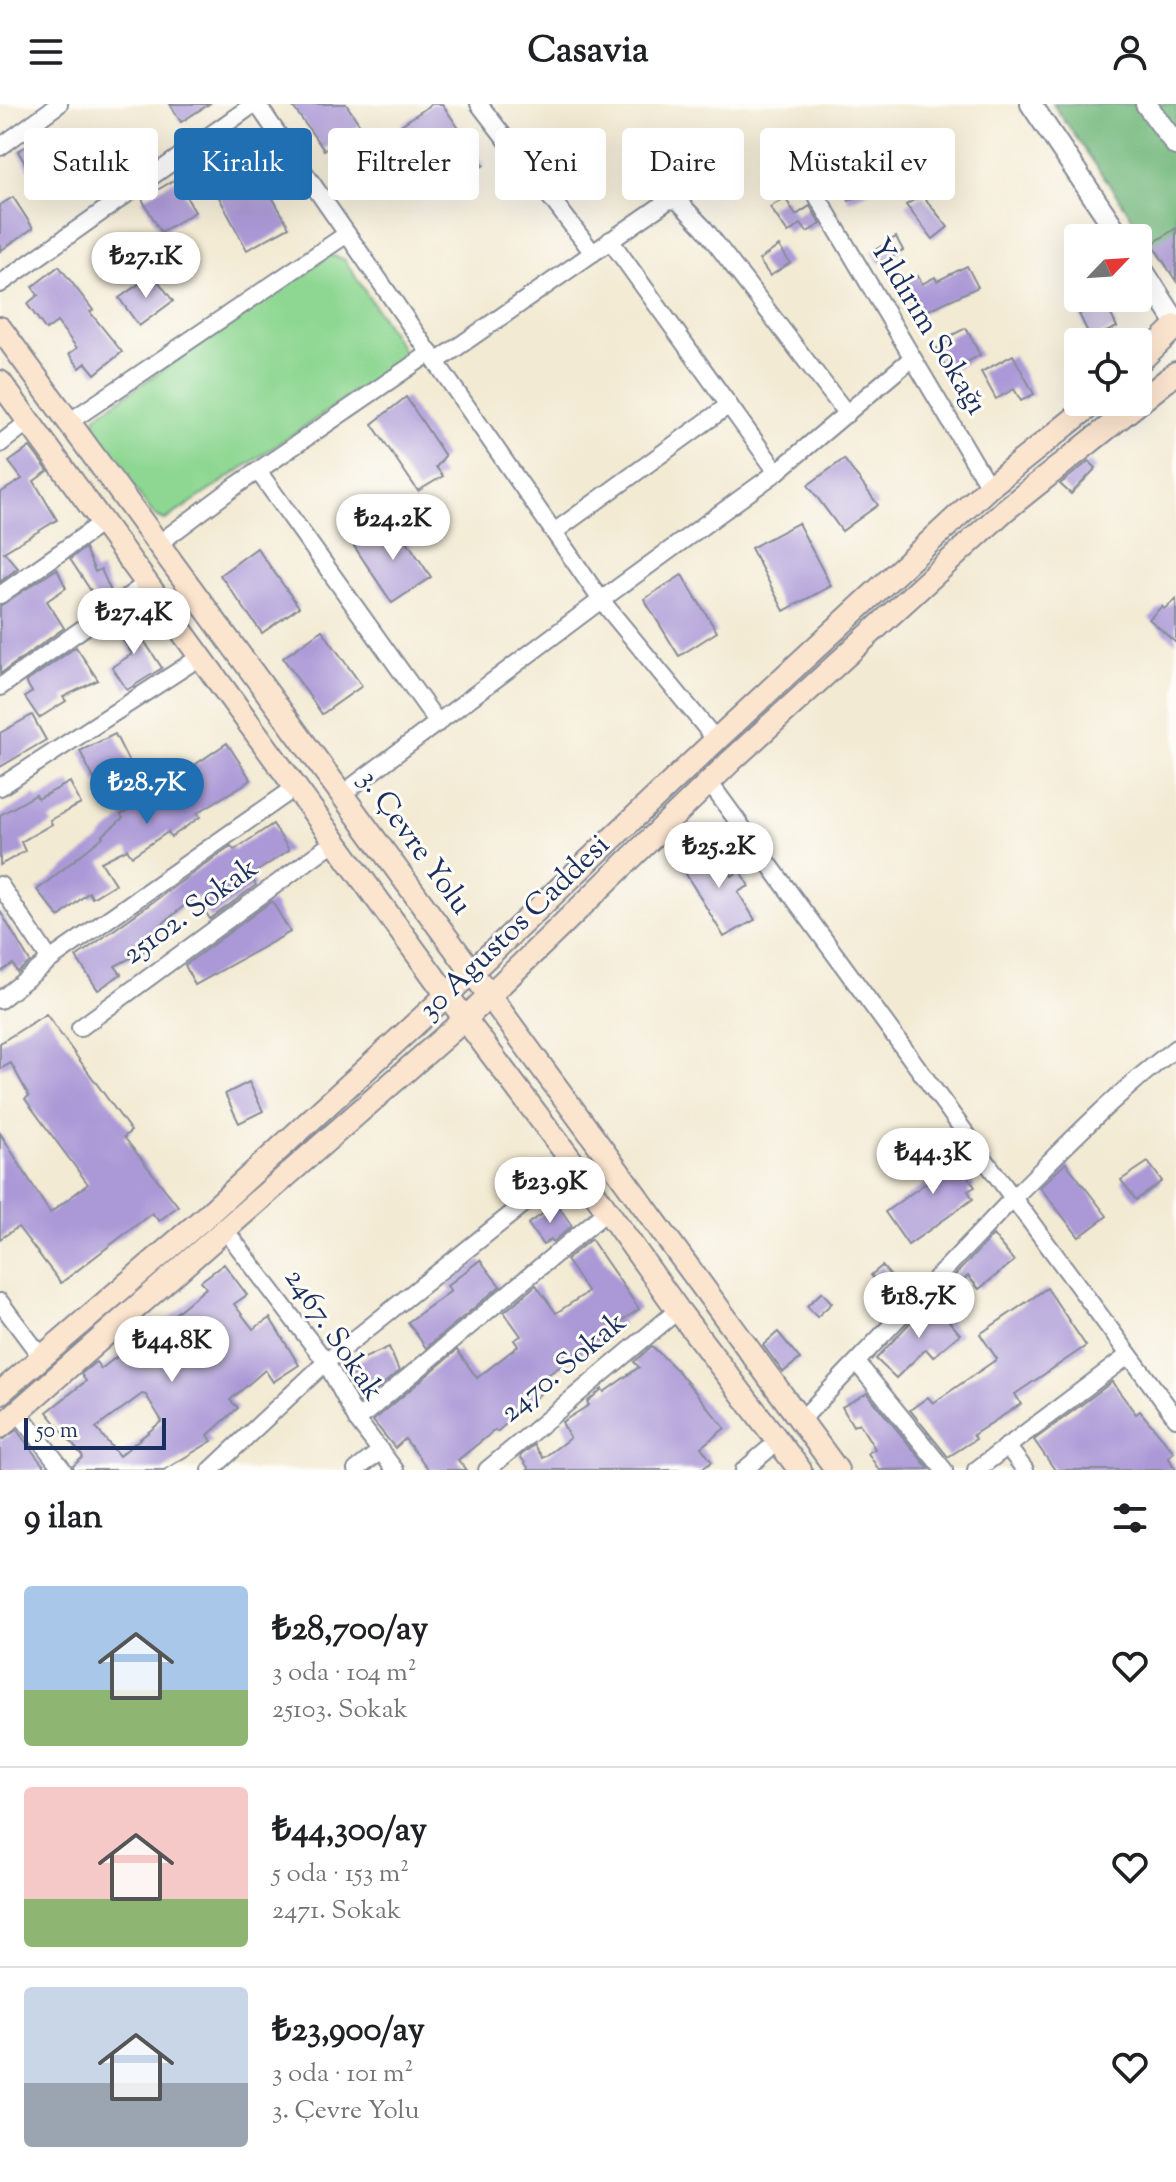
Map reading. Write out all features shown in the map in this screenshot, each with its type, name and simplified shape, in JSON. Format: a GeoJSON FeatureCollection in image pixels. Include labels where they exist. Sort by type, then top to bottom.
{"type":"FeatureCollection","features":[{"type":"Feature","properties":{"kind":"main road"},"geometry":{"type":"LineString","coordinates":[[1152,349],[1176,324]]}},
{"type":"Feature","properties":{"kind":"main road","name":"3. Çevre Yolu"},"geometry":{"type":"LineString","coordinates":[[0,328],[837,1470]]}},
{"type":"Feature","properties":{"kind":"main road","name":"30 Agustos Caddesi"},"geometry":{"type":"LineString","coordinates":[[0,1427],[465,1019],[709,782],[1005,510],[1176,373]]}},
{"type":"Feature","properties":{"kind":"main road","name":"3. Çevre Yolu"},"geometry":{"type":"LineString","coordinates":[[0,382],[678,1310],[800,1470]]}},
{"type":"Feature","properties":{"kind":"main road","name":"30 Agustos Caddesi"},"geometry":{"type":"LineString","coordinates":[[0,1393],[205,1217],[447,995],[989,487],[1078,416]]}},
{"type":"Feature","properties":{"kind":"street"},"geometry":{"type":"LineString","coordinates":[[0,147],[59,104]]}},
{"type":"Feature","properties":{"kind":"street"},"geometry":{"type":"LineString","coordinates":[[0,284],[256,104],[601,600],[716,740]]}},
{"type":"Feature","properties":{"kind":"street"},"geometry":{"type":"LineString","coordinates":[[479,104],[593,253]]}},
{"type":"Feature","properties":{"kind":"street"},"geometry":{"type":"LineString","coordinates":[[1031,104],[1112,224]]}},
{"type":"Feature","properties":{"kind":"street"},"geometry":{"type":"LineString","coordinates":[[1146,104],[1176,145]]}},
{"type":"Feature","properties":{"kind":"street"},"geometry":{"type":"LineString","coordinates":[[158,544],[258,471],[593,253],[669,200],[678,201],[704,228],[847,414]]}},
{"type":"Feature","properties":{"kind":"street","name":"Yıldırım Sokağı"},"geometry":{"type":"LineString","coordinates":[[819,200],[989,487]]}},
{"type":"Feature","properties":{"kind":"street"},"geometry":{"type":"LineString","coordinates":[[69,422],[347,234]]}},
{"type":"Feature","properties":{"kind":"street"},"geometry":{"type":"LineString","coordinates":[[610,240],[777,472]]}},
{"type":"Feature","properties":{"kind":"street"},"geometry":{"type":"LineString","coordinates":[[1152,285],[1176,324]]}},
{"type":"Feature","properties":{"kind":"street"},"geometry":{"type":"LineString","coordinates":[[341,795],[777,472],[912,358]]}},
{"type":"Feature","properties":{"kind":"street"},"geometry":{"type":"LineString","coordinates":[[554,532],[729,405]]}},
{"type":"Feature","properties":{"kind":"street"},"geometry":{"type":"LineString","coordinates":[[0,444],[28,422]]}},
{"type":"Feature","properties":{"kind":"street"},"geometry":{"type":"LineString","coordinates":[[258,471],[438,723]]}},
{"type":"Feature","properties":{"kind":"street"},"geometry":{"type":"LineString","coordinates":[[0,595],[102,523]]}},
{"type":"Feature","properties":{"kind":"street"},"geometry":{"type":"LineString","coordinates":[[0,687],[147,583]]}},
{"type":"Feature","properties":{"kind":"street"},"geometry":{"type":"LineString","coordinates":[[0,787],[200,657]]}},
{"type":"Feature","properties":{"kind":"street"},"geometry":{"type":"LineString","coordinates":[[709,782],[1176,1417]]}},
{"type":"Feature","properties":{"kind":"street"},"geometry":{"type":"LineString","coordinates":[[0,1000],[50,960],[296,787]]}},
{"type":"Feature","properties":{"kind":"street","name":"25102. Sokak"},"geometry":{"type":"LineString","coordinates":[[80,1028],[335,841]]}},
{"type":"Feature","properties":{"kind":"street"},"geometry":{"type":"LineString","coordinates":[[0,885],[50,960]]}},
{"type":"Feature","properties":{"kind":"street"},"geometry":{"type":"LineString","coordinates":[[801,1420],[858,1364],[1013,1198],[1146,1070],[1176,1048]]}},
{"type":"Feature","properties":{"kind":"street"},"geometry":{"type":"LineString","coordinates":[[211,1470],[326,1362],[574,1164]]}},
{"type":"Feature","properties":{"kind":"street"},"geometry":{"type":"LineString","coordinates":[[357,1420],[607,1211]]}},
{"type":"Feature","properties":{"kind":"street","name":"2467. Sokak"},"geometry":{"type":"LineString","coordinates":[[226,1231],[326,1362],[357,1420],[395,1470]]}},
{"type":"Feature","properties":{"kind":"street"},"geometry":{"type":"LineString","coordinates":[[0,1302],[42,1358]]}},
{"type":"Feature","properties":{"kind":"street","name":"2470. Sokak"},"geometry":{"type":"LineString","coordinates":[[487,1470],[678,1310]]}},
{"type":"Feature","properties":{"kind":"street"},"geometry":{"type":"LineString","coordinates":[[976,1470],[1129,1355]]}},
{"type":"Feature","properties":{"kind":"street"},"geometry":{"type":"LineString","coordinates":[[858,1364],[944,1470]]}},
{"type":"Feature","properties":{"kind":"street"},"geometry":{"type":"LineString","coordinates":[[19,1413],[63,1470]]}},
{"type":"Feature","properties":{"kind":"street"},"geometry":{"type":"LineString","coordinates":[[744,1470],[778,1441]]}},
{"type":"Feature","properties":{"kind":"street"},"geometry":{"type":"LineString","coordinates":[[1007,1446],[1025,1470]]}},
{"type":"Feature","properties":{"kind":"street"},"geometry":{"type":"LineString","coordinates":[[356,1470],[379,1452]]}},
{"type":"Feature","properties":{"kind":"green space"},"geometry":{"type":"Polygon","coordinates":[[[1053,104],[1176,104],[1176,280],[1152,246],[1152,224],[1137,224],[1053,104]]]}},
{"type":"Feature","properties":{"kind":"green space"},"geometry":{"type":"Polygon","coordinates":[[[329,255],[344,259],[404,352],[392,368],[165,520],[154,515],[92,429],[97,415],[329,255]]]}},
{"type":"Feature","properties":{"kind":"building"},"geometry":{"type":"Polygon","coordinates":[[[170,104],[209,104],[181,122],[170,104]]]}},
{"type":"Feature","properties":{"kind":"building"},"geometry":{"type":"Polygon","coordinates":[[[291,104],[346,104],[360,125],[356,128],[328,128],[328,147],[324,150],[312,133],[312,128],[308,128],[291,104]]]}},
{"type":"Feature","properties":{"kind":"building"},"geometry":{"type":"Polygon","coordinates":[[[432,104],[442,104],[459,128],[403,128],[401,125],[432,104]]]}},
{"type":"Feature","properties":{"kind":"building"},"geometry":{"type":"Polygon","coordinates":[[[24,148],[24,162],[18,151],[24,148]]]}},
{"type":"Feature","properties":{"kind":"building"},"geometry":{"type":"Polygon","coordinates":[[[174,180],[174,200],[188,200],[195,212],[161,232],[143,200],[158,200],[158,190],[174,180]]]}},
{"type":"Feature","properties":{"kind":"building"},"geometry":{"type":"Polygon","coordinates":[[[13,197],[33,228],[0,251],[0,205],[13,197]]]}},
{"type":"Feature","properties":{"kind":"building"},"geometry":{"type":"Polygon","coordinates":[[[220,200],[274,200],[289,227],[247,250],[220,200]]]}},
{"type":"Feature","properties":{"kind":"building"},"geometry":{"type":"Polygon","coordinates":[[[786,200],[796,215],[810,206],[821,224],[807,232],[801,224],[788,233],[770,207],[786,200]]]}},
{"type":"Feature","properties":{"kind":"building"},"geometry":{"type":"Polygon","coordinates":[[[914,200],[926,200],[948,227],[933,239],[906,205],[914,200]]]}},
{"type":"Feature","properties":{"kind":"building"},"geometry":{"type":"Polygon","coordinates":[[[1176,228],[1176,281],[1152,244],[1176,228]]]}},
{"type":"Feature","properties":{"kind":"building"},"geometry":{"type":"Polygon","coordinates":[[[896,237],[903,250],[879,264],[872,252],[896,237]]]}},
{"type":"Feature","properties":{"kind":"building"},"geometry":{"type":"Polygon","coordinates":[[[779,246],[790,263],[770,276],[759,260],[779,246]]]}},
{"type":"Feature","properties":{"kind":"building"},"geometry":{"type":"Polygon","coordinates":[[[59,266],[122,352],[95,374],[86,363],[80,368],[69,354],[77,348],[57,322],[46,330],[27,304],[38,295],[32,287],[59,266]]]}},
{"type":"Feature","properties":{"kind":"building"},"geometry":{"type":"Polygon","coordinates":[[[967,266],[978,287],[918,315],[902,284],[918,276],[922,284],[935,277],[937,281],[967,266]]]}},
{"type":"Feature","properties":{"kind":"building"},"geometry":{"type":"Polygon","coordinates":[[[153,274],[173,301],[139,326],[119,298],[153,274]]]}},
{"type":"Feature","properties":{"kind":"building"},"geometry":{"type":"Polygon","coordinates":[[[1110,312],[1117,327],[1086,328],[1079,314],[1110,312]]]}},
{"type":"Feature","properties":{"kind":"building"},"geometry":{"type":"Polygon","coordinates":[[[966,328],[980,355],[948,372],[936,349],[950,341],[948,337],[966,328]]]}},
{"type":"Feature","properties":{"kind":"building"},"geometry":{"type":"Polygon","coordinates":[[[1013,355],[1034,394],[1021,401],[1014,389],[996,399],[981,372],[1013,355]]]}},
{"type":"Feature","properties":{"kind":"building"},"geometry":{"type":"Polygon","coordinates":[[[406,397],[445,456],[436,467],[443,476],[418,491],[372,424],[406,397]]]}},
{"type":"Feature","properties":{"kind":"building"},"geometry":{"type":"Polygon","coordinates":[[[30,447],[48,471],[34,481],[57,520],[4,552],[18,568],[0,582],[0,493],[22,479],[9,462],[30,447]]]}},
{"type":"Feature","properties":{"kind":"building"},"geometry":{"type":"Polygon","coordinates":[[[844,459],[878,505],[842,531],[808,485],[844,459]]]}},
{"type":"Feature","properties":{"kind":"building"},"geometry":{"type":"Polygon","coordinates":[[[1089,461],[1096,468],[1071,494],[1060,484],[1089,461]]]}},
{"type":"Feature","properties":{"kind":"building"},"geometry":{"type":"Polygon","coordinates":[[[394,522],[431,577],[392,603],[354,546],[394,522]]]}},
{"type":"Feature","properties":{"kind":"building"},"geometry":{"type":"Polygon","coordinates":[[[798,523],[831,586],[784,611],[751,548],[798,523]]]}},
{"type":"Feature","properties":{"kind":"building"},"geometry":{"type":"Polygon","coordinates":[[[85,548],[95,572],[101,569],[112,594],[99,603],[70,559],[85,548]]]}},
{"type":"Feature","properties":{"kind":"building"},"geometry":{"type":"Polygon","coordinates":[[[257,548],[299,607],[262,633],[220,575],[257,548]]]}},
{"type":"Feature","properties":{"kind":"building"},"geometry":{"type":"Polygon","coordinates":[[[57,569],[66,588],[47,601],[64,628],[0,674],[0,606],[57,569]]]}},
{"type":"Feature","properties":{"kind":"building"},"geometry":{"type":"Polygon","coordinates":[[[682,575],[717,632],[679,656],[644,599],[682,575]]]}},
{"type":"Feature","properties":{"kind":"building"},"geometry":{"type":"Polygon","coordinates":[[[1176,599],[1176,643],[1149,619],[1162,606],[1164,609],[1176,599]]]}},
{"type":"Feature","properties":{"kind":"building"},"geometry":{"type":"Polygon","coordinates":[[[127,615],[162,668],[127,690],[112,667],[132,654],[113,624],[127,615]]]}},
{"type":"Feature","properties":{"kind":"building"},"geometry":{"type":"Polygon","coordinates":[[[322,630],[362,686],[322,714],[283,658],[322,630]]]}},
{"type":"Feature","properties":{"kind":"building"},"geometry":{"type":"Polygon","coordinates":[[[76,647],[98,680],[63,697],[66,701],[39,718],[25,697],[32,692],[26,682],[76,647]]]}},
{"type":"Feature","properties":{"kind":"building"},"geometry":{"type":"Polygon","coordinates":[[[32,715],[46,740],[0,767],[0,733],[32,715]]]}},
{"type":"Feature","properties":{"kind":"building"},"geometry":{"type":"Polygon","coordinates":[[[115,734],[131,766],[96,783],[80,751],[115,734]]]}},
{"type":"Feature","properties":{"kind":"building"},"geometry":{"type":"Polygon","coordinates":[[[227,743],[251,780],[197,813],[200,817],[171,837],[168,832],[132,856],[127,849],[101,862],[115,884],[92,898],[89,892],[59,917],[37,890],[103,837],[123,818],[121,815],[227,743]]]}},
{"type":"Feature","properties":{"kind":"building"},"geometry":{"type":"Polygon","coordinates":[[[70,782],[81,804],[50,820],[52,824],[21,842],[25,851],[0,865],[0,815],[36,795],[38,799],[70,782]]]}},
{"type":"Feature","properties":{"kind":"building"},"geometry":{"type":"Polygon","coordinates":[[[273,824],[289,850],[250,876],[256,885],[210,919],[196,896],[161,925],[164,929],[140,945],[144,951],[115,966],[121,974],[98,990],[76,957],[231,846],[234,850],[273,824]]]}},
{"type":"Feature","properties":{"kind":"building"},"geometry":{"type":"Polygon","coordinates":[[[713,844],[732,876],[740,871],[749,886],[738,892],[755,920],[724,937],[680,864],[713,844]]]}},
{"type":"Feature","properties":{"kind":"building"},"geometry":{"type":"Polygon","coordinates":[[[272,901],[290,932],[195,985],[185,965],[272,901]]]}},
{"type":"Feature","properties":{"kind":"building"},"geometry":{"type":"Polygon","coordinates":[[[0,911],[30,962],[17,972],[13,964],[0,972],[0,911]]]}},
{"type":"Feature","properties":{"kind":"building"},"geometry":{"type":"Polygon","coordinates":[[[46,1014],[131,1131],[124,1137],[178,1206],[159,1221],[152,1213],[61,1283],[18,1227],[0,1239],[0,1133],[50,1213],[88,1184],[25,1099],[29,1096],[11,1063],[0,1069],[0,1043],[46,1014]]]}},
{"type":"Feature","properties":{"kind":"building"},"geometry":{"type":"Polygon","coordinates":[[[249,1082],[263,1111],[239,1123],[225,1094],[249,1082]]]}},
{"type":"Feature","properties":{"kind":"building"},"geometry":{"type":"Polygon","coordinates":[[[945,1142],[975,1187],[968,1191],[973,1199],[908,1245],[885,1212],[933,1178],[921,1159],[945,1142]]]}},
{"type":"Feature","properties":{"kind":"building"},"geometry":{"type":"Polygon","coordinates":[[[1148,1162],[1162,1181],[1136,1200],[1121,1180],[1148,1162]]]}},
{"type":"Feature","properties":{"kind":"building"},"geometry":{"type":"Polygon","coordinates":[[[1066,1163],[1107,1216],[1079,1237],[1040,1187],[1066,1163]]]}},
{"type":"Feature","properties":{"kind":"building"},"geometry":{"type":"Polygon","coordinates":[[[557,1204],[572,1226],[553,1242],[551,1239],[543,1245],[528,1224],[557,1204]]]}},
{"type":"Feature","properties":{"kind":"building"},"geometry":{"type":"Polygon","coordinates":[[[993,1235],[1014,1261],[979,1289],[968,1276],[948,1296],[941,1290],[993,1235]]]}},
{"type":"Feature","properties":{"kind":"building"},"geometry":{"type":"Polygon","coordinates":[[[591,1239],[639,1309],[620,1322],[623,1326],[535,1383],[542,1392],[497,1432],[495,1430],[458,1460],[466,1470],[429,1470],[405,1439],[395,1448],[373,1421],[457,1350],[477,1378],[518,1346],[514,1340],[521,1336],[504,1312],[536,1285],[556,1313],[588,1292],[566,1260],[591,1239]]]}},
{"type":"Feature","properties":{"kind":"building"},"geometry":{"type":"Polygon","coordinates":[[[480,1260],[500,1286],[426,1348],[408,1322],[451,1291],[447,1286],[480,1260]]]}},
{"type":"Feature","properties":{"kind":"building"},"geometry":{"type":"Polygon","coordinates":[[[224,1264],[247,1295],[234,1304],[253,1329],[270,1318],[299,1365],[273,1382],[265,1370],[230,1400],[238,1408],[208,1435],[212,1441],[164,1470],[74,1470],[73,1466],[83,1457],[47,1412],[86,1381],[81,1374],[93,1364],[96,1362],[101,1369],[135,1342],[137,1345],[206,1288],[201,1281],[224,1264]],[[142,1394],[96,1428],[119,1456],[162,1421],[146,1395],[142,1394]]]}},
{"type":"Feature","properties":{"kind":"building"},"geometry":{"type":"Polygon","coordinates":[[[882,1266],[906,1294],[896,1304],[871,1275],[882,1266]]]}},
{"type":"Feature","properties":{"kind":"building"},"geometry":{"type":"Polygon","coordinates":[[[1047,1288],[1086,1346],[1015,1394],[1021,1404],[973,1435],[976,1439],[948,1457],[910,1410],[928,1397],[933,1403],[997,1359],[980,1334],[1047,1288]]]}},
{"type":"Feature","properties":{"kind":"building"},"geometry":{"type":"Polygon","coordinates":[[[822,1292],[832,1303],[817,1317],[807,1306],[822,1292]]]}},
{"type":"Feature","properties":{"kind":"building"},"geometry":{"type":"Polygon","coordinates":[[[931,1300],[960,1334],[933,1357],[926,1349],[896,1378],[876,1359],[931,1300]]]}},
{"type":"Feature","properties":{"kind":"building"},"geometry":{"type":"Polygon","coordinates":[[[778,1332],[800,1359],[783,1372],[763,1345],[778,1332]]]}},
{"type":"Feature","properties":{"kind":"building"},"geometry":{"type":"Polygon","coordinates":[[[652,1346],[677,1370],[725,1428],[701,1447],[712,1462],[700,1470],[527,1470],[520,1456],[534,1445],[543,1458],[570,1438],[562,1422],[589,1405],[587,1402],[602,1389],[604,1392],[639,1367],[634,1362],[652,1346]]]}},
{"type":"Feature","properties":{"kind":"building"},"geometry":{"type":"Polygon","coordinates":[[[389,1347],[399,1371],[360,1403],[342,1368],[389,1347]]]}},
{"type":"Feature","properties":{"kind":"building"},"geometry":{"type":"Polygon","coordinates":[[[1112,1382],[1136,1414],[1140,1411],[1174,1452],[1168,1457],[1176,1470],[1055,1470],[1034,1440],[1112,1382]]]}},
{"type":"Feature","properties":{"kind":"building"},"geometry":{"type":"Polygon","coordinates":[[[867,1393],[929,1469],[879,1470],[868,1453],[875,1449],[859,1423],[853,1426],[842,1407],[867,1393]]]}},
{"type":"Feature","properties":{"kind":"building"},"geometry":{"type":"Polygon","coordinates":[[[17,1430],[47,1470],[0,1470],[0,1441],[17,1430]]]}}]}
